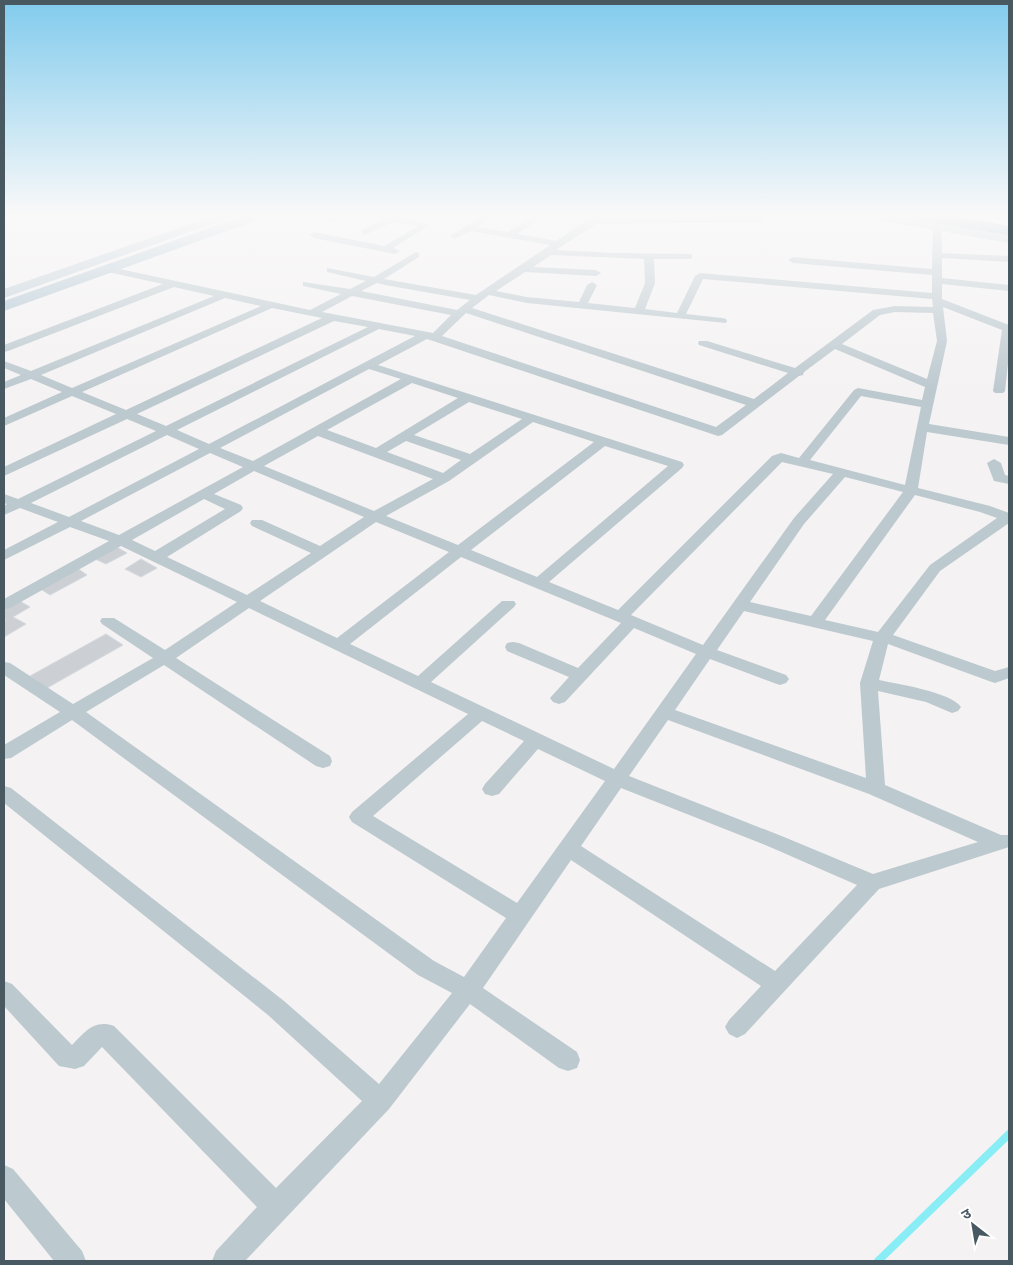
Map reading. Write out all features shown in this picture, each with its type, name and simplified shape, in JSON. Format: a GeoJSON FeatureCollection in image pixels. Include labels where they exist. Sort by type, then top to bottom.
{"type":"FeatureCollection","features":[{"type":"Feature","properties":{"kind":"main road"},"geometry":{"type":"LineString","coordinates":[[10,295],[83,273]]}},
{"type":"Feature","properties":{"kind":"main road"},"geometry":{"type":"LineString","coordinates":[[4,308],[89,273]]}},
{"type":"Feature","properties":{"kind":"street"},"geometry":{"type":"LineString","coordinates":[[132,273],[173,284],[271,305],[431,336],[718,432],[799,373],[877,312],[937,302]]}},
{"type":"Feature","properties":{"kind":"street"},"geometry":{"type":"LineString","coordinates":[[344,273],[376,280],[483,295],[722,321]]}},
{"type":"Feature","properties":{"kind":"street"},"geometry":{"type":"LineString","coordinates":[[312,313],[387,273]]}},
{"type":"Feature","properties":{"kind":"street"},"geometry":{"type":"LineString","coordinates":[[4,556],[368,365],[431,336],[483,295],[517,273]]}},
{"type":"Feature","properties":{"kind":"street"},"geometry":{"type":"LineString","coordinates":[[639,311],[650,283],[650,273]]}},
{"type":"Feature","properties":{"kind":"street"},"geometry":{"type":"LineString","coordinates":[[909,273],[1009,288]]}},
{"type":"Feature","properties":{"kind":"street"},"geometry":{"type":"LineString","coordinates":[[680,316],[700,276],[937,302],[1008,329],[1003,387]]}},
{"type":"Feature","properties":{"kind":"street"},"geometry":{"type":"LineString","coordinates":[[815,622],[911,491],[922,427],[942,341],[936,276]]}},
{"type":"Feature","properties":{"kind":"street"},"geometry":{"type":"LineString","coordinates":[[4,349],[173,284]]}},
{"type":"Feature","properties":{"kind":"street"},"geometry":{"type":"LineString","coordinates":[[306,284],[462,311],[756,404]]}},
{"type":"Feature","properties":{"kind":"street"},"geometry":{"type":"LineString","coordinates":[[582,306],[592,285]]}},
{"type":"Feature","properties":{"kind":"street"},"geometry":{"type":"LineString","coordinates":[[4,386],[224,295]]}},
{"type":"Feature","properties":{"kind":"street"},"geometry":{"type":"LineString","coordinates":[[4,422],[271,305]]}},
{"type":"Feature","properties":{"kind":"street"},"geometry":{"type":"LineString","coordinates":[[4,472],[334,317]]}},
{"type":"Feature","properties":{"kind":"street"},"geometry":{"type":"LineString","coordinates":[[4,511],[11,501],[166,431],[378,326]]}},
{"type":"Feature","properties":{"kind":"street"},"geometry":{"type":"LineString","coordinates":[[703,343],[799,373]]}},
{"type":"Feature","properties":{"kind":"street"},"geometry":{"type":"LineString","coordinates":[[835,345],[931,385]]}},
{"type":"Feature","properties":{"kind":"street"},"geometry":{"type":"LineString","coordinates":[[4,364],[625,620],[780,679]]}},
{"type":"Feature","properties":{"kind":"street"},"geometry":{"type":"LineString","coordinates":[[368,365],[676,464]]}},
{"type":"Feature","properties":{"kind":"street"},"geometry":{"type":"LineString","coordinates":[[4,605],[410,379]]}},
{"type":"Feature","properties":{"kind":"street"},"geometry":{"type":"LineString","coordinates":[[801,463],[858,392],[927,405]]}},
{"type":"Feature","properties":{"kind":"street"},"geometry":{"type":"LineString","coordinates":[[377,453],[468,397]]}},
{"type":"Feature","properties":{"kind":"street"},"geometry":{"type":"LineString","coordinates":[[4,753],[166,656],[375,516],[444,478],[531,418]]}},
{"type":"Feature","properties":{"kind":"street"},"geometry":{"type":"LineString","coordinates":[[922,427],[1009,441]]}},
{"type":"Feature","properties":{"kind":"street"},"geometry":{"type":"LineString","coordinates":[[317,431],[444,478]]}},
{"type":"Feature","properties":{"kind":"street"},"geometry":{"type":"LineString","coordinates":[[404,436],[470,459]]}},
{"type":"Feature","properties":{"kind":"street"},"geometry":{"type":"LineString","coordinates":[[340,644],[604,441]]}},
{"type":"Feature","properties":{"kind":"street"},"geometry":{"type":"LineString","coordinates":[[538,584],[687,455]]}},
{"type":"Feature","properties":{"kind":"street"},"geometry":{"type":"LineString","coordinates":[[559,698],[581,676],[625,620],[776,459],[785,458],[841,474],[985,508],[1008,518]]}},
{"type":"Feature","properties":{"kind":"street"},"geometry":{"type":"LineString","coordinates":[[994,463],[999,478],[1009,480]]}},
{"type":"Feature","properties":{"kind":"street"},"geometry":{"type":"LineString","coordinates":[[226,1261],[380,1101],[468,990],[799,521],[841,474]]}},
{"type":"Feature","properties":{"kind":"street"},"geometry":{"type":"LineString","coordinates":[[156,557],[236,508],[203,494]]}},
{"type":"Feature","properties":{"kind":"street"},"geometry":{"type":"LineString","coordinates":[[11,501],[120,540],[618,779],[777,842],[872,883]]}},
{"type":"Feature","properties":{"kind":"street"},"geometry":{"type":"LineString","coordinates":[[876,789],[869,683],[882,638],[935,568],[1008,518]]}},
{"type":"Feature","properties":{"kind":"street"},"geometry":{"type":"LineString","coordinates":[[257,523],[321,552]]}},
{"type":"Feature","properties":{"kind":"street"},"geometry":{"type":"LineString","coordinates":[[420,683],[508,604]]}},
{"type":"Feature","properties":{"kind":"street"},"geometry":{"type":"LineString","coordinates":[[740,605],[900,642],[995,677],[1009,672]]}},
{"type":"Feature","properties":{"kind":"street"},"geometry":{"type":"LineString","coordinates":[[108,621],[166,656],[323,760]]}},
{"type":"Feature","properties":{"kind":"street"},"geometry":{"type":"LineString","coordinates":[[513,648],[581,676]]}},
{"type":"Feature","properties":{"kind":"street"},"geometry":{"type":"LineString","coordinates":[[4,667],[73,712],[426,968],[468,990],[568,1060]]}},
{"type":"Feature","properties":{"kind":"street"},"geometry":{"type":"LineString","coordinates":[[869,683],[931,697],[952,707]]}},
{"type":"Feature","properties":{"kind":"street"},"geometry":{"type":"LineString","coordinates":[[664,712],[876,789],[1005,841]]}},
{"type":"Feature","properties":{"kind":"street"},"geometry":{"type":"LineString","coordinates":[[481,713],[359,817],[520,916]]}},
{"type":"Feature","properties":{"kind":"street"},"geometry":{"type":"LineString","coordinates":[[492,789],[536,740]]}},
{"type":"Feature","properties":{"kind":"street"},"geometry":{"type":"LineString","coordinates":[[4,793],[276,1008],[380,1101]]}},
{"type":"Feature","properties":{"kind":"street"},"geometry":{"type":"LineString","coordinates":[[737,1027],[872,883],[1005,841]]}},
{"type":"Feature","properties":{"kind":"street"},"geometry":{"type":"LineString","coordinates":[[568,848],[778,984]]}},
{"type":"Feature","properties":{"kind":"street"},"geometry":{"type":"LineString","coordinates":[[4,991],[68,1058],[75,1058],[99,1034],[106,1034],[276,1207]]}},
{"type":"Feature","properties":{"kind":"street"},"geometry":{"type":"LineString","coordinates":[[4,1178],[72,1261]]}},
{"type":"Feature","properties":{"kind":"building"},"geometry":{"type":"Polygon","coordinates":[[[115,546],[127,553],[106,564],[93,558],[115,546]]]}},
{"type":"Feature","properties":{"kind":"building"},"geometry":{"type":"Polygon","coordinates":[[[141,559],[157,568],[141,577],[125,569],[141,559]]]}},
{"type":"Feature","properties":{"kind":"building"},"geometry":{"type":"Polygon","coordinates":[[[77,568],[87,575],[50,595],[39,588],[77,568]]]}},
{"type":"Feature","properties":{"kind":"building"},"geometry":{"type":"Polygon","coordinates":[[[18,600],[30,607],[13,617],[26,624],[4,637],[4,621],[6,620],[4,618],[4,608],[18,600]]]}},
{"type":"Feature","properties":{"kind":"building"},"geometry":{"type":"Polygon","coordinates":[[[106,634],[123,645],[47,688],[30,676],[106,634]]]}},
{"type":"Feature","properties":{"kind":"waterway"},"geometry":{"type":"LineString","coordinates":[[878,1261],[1009,1134]]}}]}
